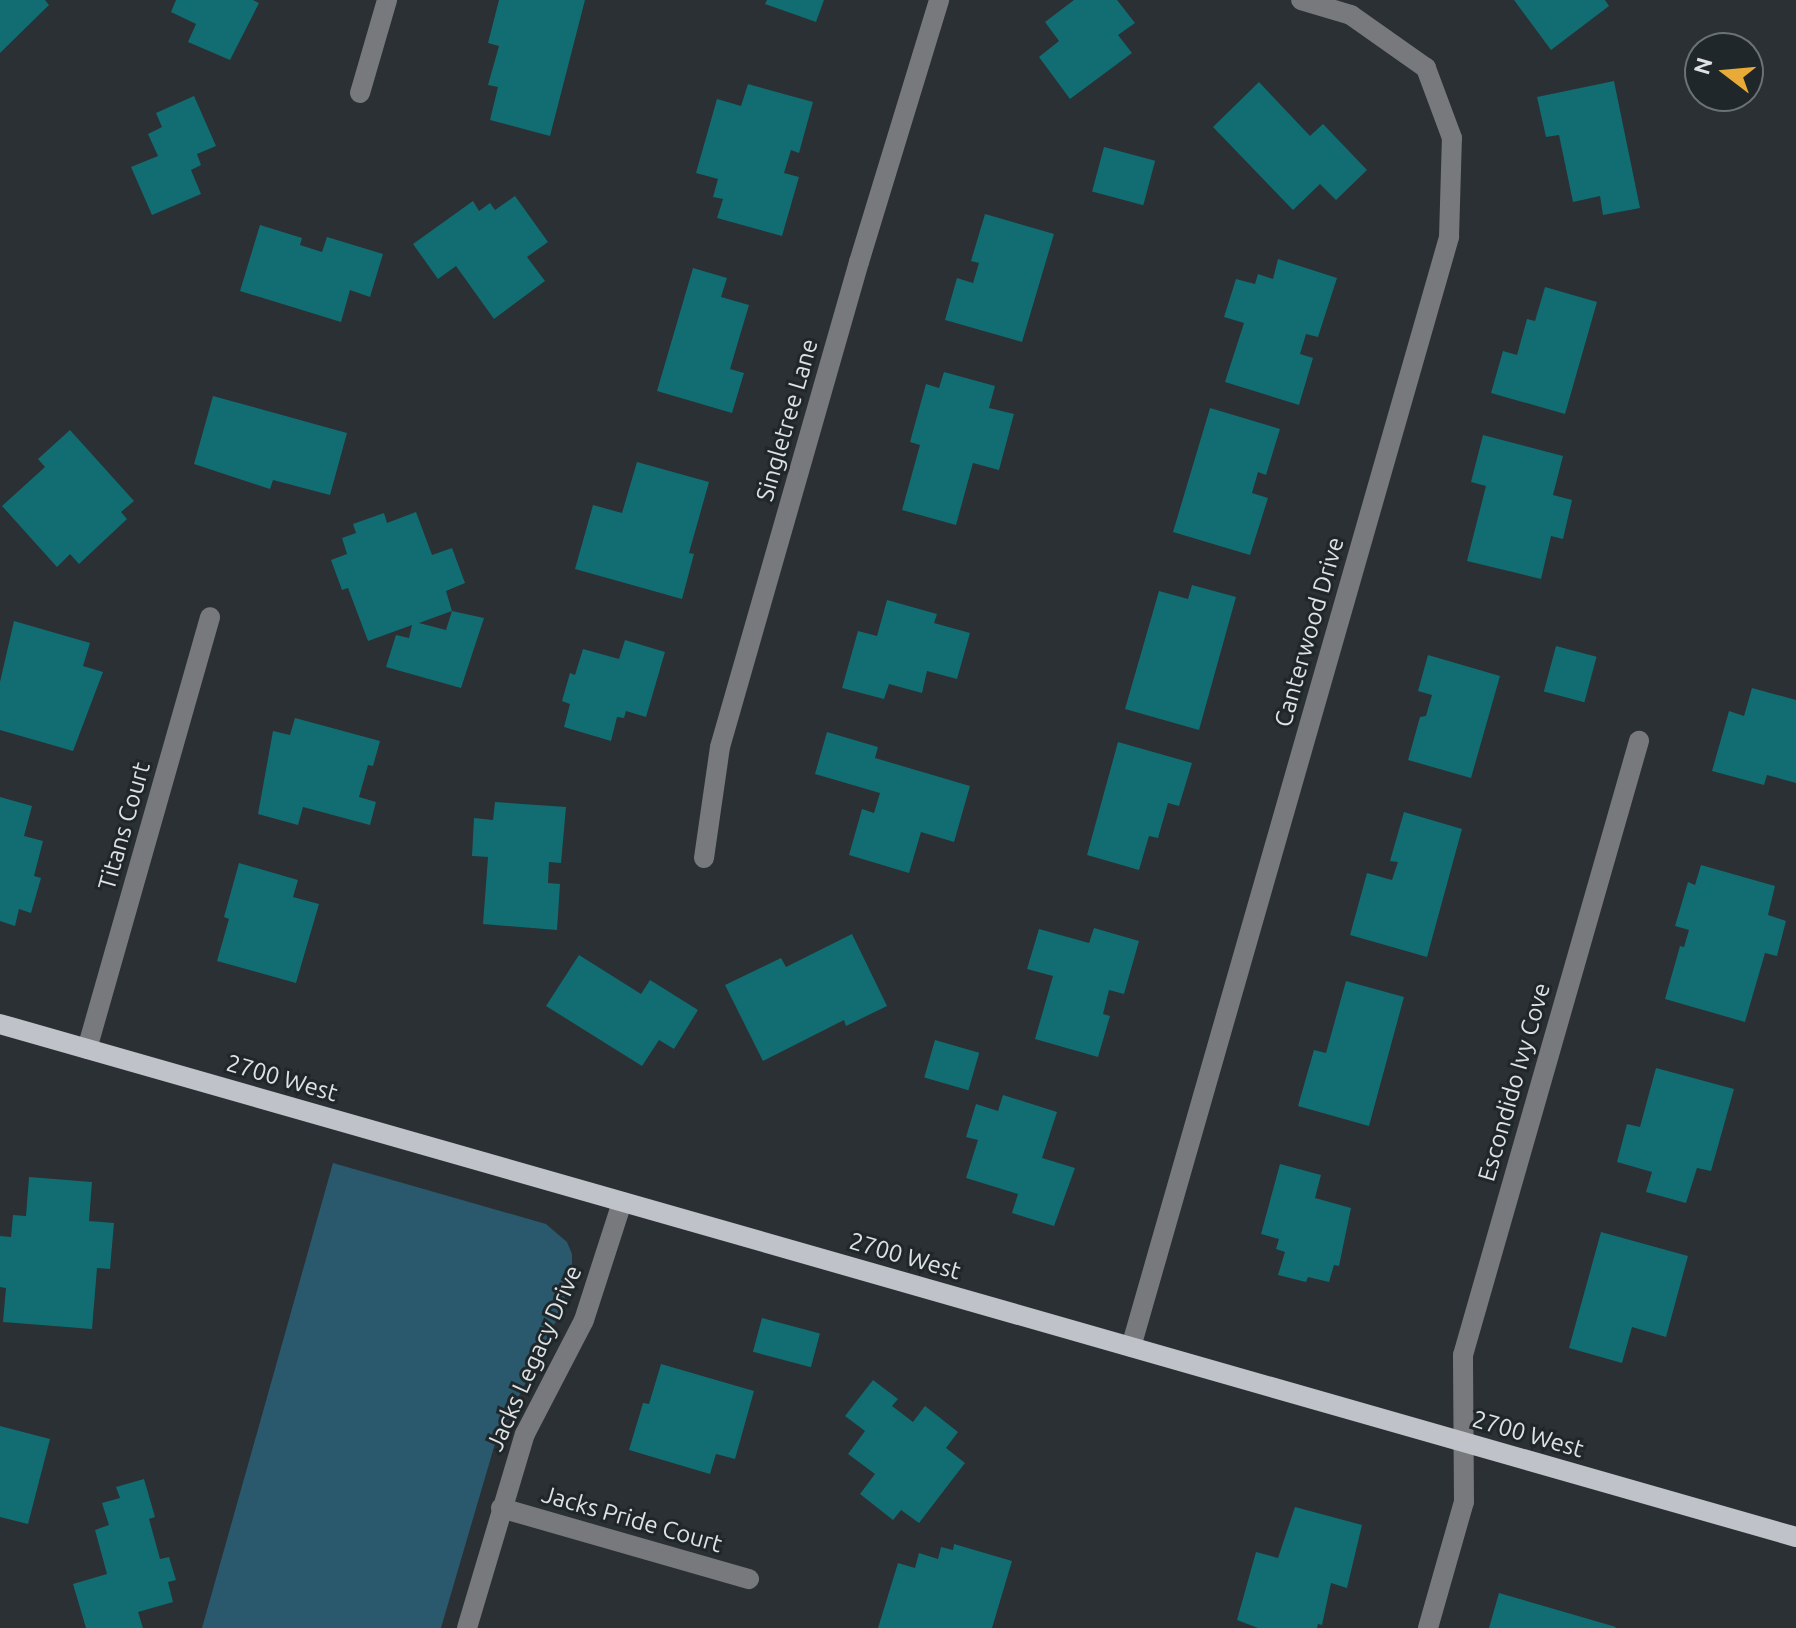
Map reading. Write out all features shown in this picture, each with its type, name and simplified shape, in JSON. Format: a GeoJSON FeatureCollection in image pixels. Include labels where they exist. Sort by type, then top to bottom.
{"type":"FeatureCollection","features":[{"type":"Feature","properties":{"kind":"main road","name":"2700 West"},"geometry":{"type":"LineString","coordinates":[[0,1024],[1796,1537]]}},
{"type":"Feature","properties":{"kind":"street"},"geometry":{"type":"LineString","coordinates":[[360,93],[387,0]]}},
{"type":"Feature","properties":{"kind":"street","name":"Singletree Lane"},"geometry":{"type":"LineString","coordinates":[[704,858],[720,747],[859,262],[939,0]]}},
{"type":"Feature","properties":{"kind":"street","name":"Canterwood Drive"},"geometry":{"type":"LineString","coordinates":[[1131,1347],[1449,237],[1452,138],[1426,68],[1351,15],[1301,0]]}},
{"type":"Feature","properties":{"kind":"street","name":"Titans Court"},"geometry":{"type":"LineString","coordinates":[[87,1049],[210,617]]}},
{"type":"Feature","properties":{"kind":"street","name":"Escondido Ivy Cove"},"geometry":{"type":"LineString","coordinates":[[1428,1628],[1464,1502],[1461,1441],[1463,1355],[1639,741]]}},
{"type":"Feature","properties":{"kind":"street","name":"Jacks Legacy Drive"},"geometry":{"type":"LineString","coordinates":[[467,1628],[501,1508],[535,1412],[589,1307],[622,1202]]}},
{"type":"Feature","properties":{"kind":"street","name":"Jacks Pride Court"},"geometry":{"type":"LineString","coordinates":[[501,1508],[749,1579]]}},
{"type":"Feature","properties":{"kind":"shaded area"},"geometry":{"type":"Polygon","coordinates":[[[333,1163],[546,1224],[567,1242],[572,1254],[572,1275],[560,1313],[494,1447],[441,1628],[202,1628],[333,1163]]]}},
{"type":"Feature","properties":{"kind":"building"},"geometry":{"type":"Polygon","coordinates":[[[0,0],[45,0],[49,5],[0,53],[0,0]]]}},
{"type":"Feature","properties":{"kind":"building"},"geometry":{"type":"Polygon","coordinates":[[[176,0],[253,0],[259,3],[230,60],[188,42],[196,24],[171,12],[176,0]]]}},
{"type":"Feature","properties":{"kind":"building"},"geometry":{"type":"Polygon","coordinates":[[[499,0],[585,0],[550,136],[490,120],[498,87],[488,85],[499,46],[488,43],[499,0]]]}},
{"type":"Feature","properties":{"kind":"building"},"geometry":{"type":"Polygon","coordinates":[[[767,0],[824,0],[816,22],[765,4],[767,0]]]}},
{"type":"Feature","properties":{"kind":"building"},"geometry":{"type":"Polygon","coordinates":[[[1074,0],[1117,0],[1135,23],[1118,35],[1132,53],[1070,99],[1039,57],[1059,41],[1045,22],[1074,0]]]}},
{"type":"Feature","properties":{"kind":"building"},"geometry":{"type":"Polygon","coordinates":[[[1514,0],[1605,0],[1609,6],[1551,50],[1514,0]]]}},
{"type":"Feature","properties":{"kind":"building"},"geometry":{"type":"Polygon","coordinates":[[[1614,81],[1640,208],[1603,215],[1600,196],[1573,202],[1559,135],[1546,137],[1537,97],[1614,81]]]}},
{"type":"Feature","properties":{"kind":"building"},"geometry":{"type":"Polygon","coordinates":[[[1259,82],[1310,136],[1323,124],[1367,170],[1336,200],[1320,184],[1293,210],[1213,127],[1259,82]]]}},
{"type":"Feature","properties":{"kind":"building"},"geometry":{"type":"Polygon","coordinates":[[[748,84],[813,102],[799,153],[791,150],[784,173],[799,177],[782,236],[717,218],[723,199],[713,197],[718,179],[696,173],[717,99],[741,106],[748,84]]]}},
{"type":"Feature","properties":{"kind":"building"},"geometry":{"type":"Polygon","coordinates":[[[194,96],[216,146],[197,154],[201,165],[191,170],[201,194],[152,215],[131,167],[158,156],[148,134],[162,127],[156,113],[194,96]]]}},
{"type":"Feature","properties":{"kind":"building"},"geometry":{"type":"Polygon","coordinates":[[[1104,147],[1155,161],[1143,205],[1092,191],[1104,147]]]}},
{"type":"Feature","properties":{"kind":"building"},"geometry":{"type":"Polygon","coordinates":[[[515,196],[548,242],[527,257],[545,281],[494,319],[456,266],[438,279],[413,244],[473,201],[479,211],[490,203],[495,210],[515,196]]]}},
{"type":"Feature","properties":{"kind":"building"},"geometry":{"type":"Polygon","coordinates":[[[985,214],[1054,234],[1022,342],[945,320],[957,278],[973,283],[979,263],[971,261],[985,214]]]}},
{"type":"Feature","properties":{"kind":"building"},"geometry":{"type":"Polygon","coordinates":[[[260,225],[302,238],[300,245],[322,252],[327,237],[383,254],[370,297],[350,290],[341,322],[240,291],[260,225]]]}},
{"type":"Feature","properties":{"kind":"building"},"geometry":{"type":"Polygon","coordinates":[[[1278,259],[1337,278],[1318,337],[1306,334],[1300,354],[1313,358],[1299,405],[1225,382],[1244,323],[1224,317],[1236,279],[1255,284],[1258,274],[1273,279],[1278,259]]]}},
{"type":"Feature","properties":{"kind":"building"},"geometry":{"type":"Polygon","coordinates":[[[693,268],[727,278],[721,297],[749,305],[730,369],[744,373],[732,413],[657,391],[693,268]]]}},
{"type":"Feature","properties":{"kind":"building"},"geometry":{"type":"Polygon","coordinates":[[[1545,287],[1597,302],[1565,414],[1491,393],[1503,351],[1517,355],[1527,319],[1535,321],[1545,287]]]}},
{"type":"Feature","properties":{"kind":"building"},"geometry":{"type":"Polygon","coordinates":[[[944,372],[995,386],[989,408],[1014,414],[999,470],[973,463],[956,525],[902,510],[920,445],[910,442],[926,384],[939,388],[944,372]]]}},
{"type":"Feature","properties":{"kind":"building"},"geometry":{"type":"Polygon","coordinates":[[[213,396],[347,433],[330,495],[273,480],[270,489],[194,464],[213,396]]]}},
{"type":"Feature","properties":{"kind":"building"},"geometry":{"type":"Polygon","coordinates":[[[1210,408],[1280,429],[1266,475],[1258,472],[1252,493],[1268,498],[1250,555],[1173,532],[1210,408]]]}},
{"type":"Feature","properties":{"kind":"building"},"geometry":{"type":"Polygon","coordinates":[[[70,430],[134,501],[121,512],[127,519],[79,564],[70,554],[57,567],[2,506],[45,467],[38,459],[70,430]]]}},
{"type":"Feature","properties":{"kind":"building"},"geometry":{"type":"Polygon","coordinates":[[[1483,435],[1563,456],[1553,495],[1572,500],[1563,539],[1551,536],[1541,579],[1467,561],[1486,486],[1471,482],[1483,435]]]}},
{"type":"Feature","properties":{"kind":"building"},"geometry":{"type":"Polygon","coordinates":[[[637,462],[709,482],[689,553],[694,554],[682,599],[575,569],[593,505],[622,513],[637,462]]]}},
{"type":"Feature","properties":{"kind":"building"},"geometry":{"type":"Polygon","coordinates":[[[416,512],[432,555],[452,548],[465,583],[446,591],[452,611],[484,618],[461,688],[386,667],[396,635],[409,638],[412,625],[368,641],[348,588],[342,590],[331,560],[347,554],[342,538],[356,533],[353,524],[384,513],[387,523],[416,512]],[[452,611],[419,623],[446,630],[452,611]]]}},
{"type":"Feature","properties":{"kind":"building"},"geometry":{"type":"Polygon","coordinates":[[[1192,585],[1236,597],[1199,730],[1125,709],[1159,591],[1188,599],[1192,585]]]}},
{"type":"Feature","properties":{"kind":"building"},"geometry":{"type":"Polygon","coordinates":[[[887,600],[937,614],[934,623],[970,633],[957,679],[927,671],[922,693],[889,684],[884,699],[842,688],[858,631],[877,636],[887,600]]]}},
{"type":"Feature","properties":{"kind":"building"},"geometry":{"type":"Polygon","coordinates":[[[14,621],[90,643],[83,666],[103,672],[73,751],[0,730],[0,682],[14,621]]]}},
{"type":"Feature","properties":{"kind":"building"},"geometry":{"type":"Polygon","coordinates":[[[625,640],[665,652],[646,717],[626,711],[624,718],[617,717],[611,741],[564,727],[570,704],[562,701],[570,673],[575,675],[583,649],[619,659],[625,640]]]}},
{"type":"Feature","properties":{"kind":"building"},"geometry":{"type":"Polygon","coordinates":[[[1556,646],[1597,657],[1584,702],[1544,691],[1556,646]]]}},
{"type":"Feature","properties":{"kind":"building"},"geometry":{"type":"Polygon","coordinates":[[[1428,655],[1500,676],[1471,778],[1408,760],[1420,717],[1426,716],[1432,695],[1418,691],[1428,655]]]}},
{"type":"Feature","properties":{"kind":"building"},"geometry":{"type":"Polygon","coordinates":[[[1752,688],[1796,700],[1796,783],[1767,775],[1764,785],[1712,771],[1729,711],[1744,716],[1752,688]]]}},
{"type":"Feature","properties":{"kind":"building"},"geometry":{"type":"Polygon","coordinates":[[[295,718],[380,741],[373,766],[368,765],[359,797],[376,802],[370,825],[303,807],[298,825],[258,814],[273,731],[290,735],[295,718]]]}},
{"type":"Feature","properties":{"kind":"building"},"geometry":{"type":"Polygon","coordinates":[[[827,732],[878,747],[875,758],[970,786],[954,842],[921,832],[909,873],[849,855],[862,809],[874,813],[880,793],[815,774],[827,732]]]}},
{"type":"Feature","properties":{"kind":"building"},"geometry":{"type":"Polygon","coordinates":[[[1118,742],[1192,763],[1179,806],[1168,803],[1158,838],[1149,836],[1139,870],[1087,855],[1118,742]]]}},
{"type":"Feature","properties":{"kind":"building"},"geometry":{"type":"Polygon","coordinates":[[[0,797],[32,806],[24,836],[43,841],[34,876],[41,878],[31,913],[19,909],[15,926],[0,921],[0,797]]]}},
{"type":"Feature","properties":{"kind":"building"},"geometry":{"type":"Polygon","coordinates":[[[495,802],[566,807],[561,863],[549,862],[548,883],[560,884],[557,930],[483,924],[488,857],[472,856],[474,818],[493,820],[495,802]]]}},
{"type":"Feature","properties":{"kind":"building"},"geometry":{"type":"Polygon","coordinates":[[[1404,812],[1462,829],[1427,957],[1350,935],[1367,873],[1392,880],[1398,862],[1390,861],[1404,812]]]}},
{"type":"Feature","properties":{"kind":"building"},"geometry":{"type":"Polygon","coordinates":[[[239,863],[298,880],[293,897],[319,904],[296,983],[217,961],[229,919],[224,917],[239,863]]]}},
{"type":"Feature","properties":{"kind":"building"},"geometry":{"type":"Polygon","coordinates":[[[1701,865],[1775,886],[1768,915],[1786,921],[1777,956],[1765,953],[1745,1022],[1665,999],[1680,946],[1684,947],[1689,930],[1675,926],[1688,882],[1695,885],[1701,865]]]}},
{"type":"Feature","properties":{"kind":"building"},"geometry":{"type":"Polygon","coordinates":[[[1094,928],[1139,941],[1124,994],[1109,990],[1103,1014],[1110,1016],[1098,1057],[1035,1039],[1053,976],[1027,969],[1039,929],[1089,943],[1094,928]]]}},
{"type":"Feature","properties":{"kind":"building"},"geometry":{"type":"Polygon","coordinates":[[[852,934],[887,1006],[846,1026],[844,1020],[763,1061],[725,985],[781,958],[786,967],[852,934]]]}},
{"type":"Feature","properties":{"kind":"building"},"geometry":{"type":"Polygon","coordinates":[[[579,955],[641,994],[650,980],[698,1010],[674,1049],[659,1040],[642,1066],[546,1006],[579,955]]]}},
{"type":"Feature","properties":{"kind":"building"},"geometry":{"type":"Polygon","coordinates":[[[1346,981],[1404,997],[1369,1126],[1298,1106],[1314,1050],[1326,1053],[1346,981]]]}},
{"type":"Feature","properties":{"kind":"building"},"geometry":{"type":"Polygon","coordinates":[[[935,1040],[979,1053],[968,1090],[924,1077],[935,1040]]]}},
{"type":"Feature","properties":{"kind":"building"},"geometry":{"type":"Polygon","coordinates":[[[1656,1068],[1734,1089],[1711,1171],[1697,1168],[1686,1203],[1646,1192],[1652,1172],[1617,1162],[1627,1124],[1640,1127],[1656,1068]]]}},
{"type":"Feature","properties":{"kind":"building"},"geometry":{"type":"Polygon","coordinates":[[[1003,1095],[1057,1112],[1042,1158],[1075,1168],[1054,1226],[1012,1213],[1018,1194],[966,1178],[978,1140],[966,1137],[976,1104],[998,1111],[1003,1095]]]}},
{"type":"Feature","properties":{"kind":"building"},"geometry":{"type":"Polygon","coordinates":[[[1280,1164],[1321,1175],[1315,1198],[1351,1208],[1339,1266],[1334,1265],[1329,1282],[1308,1277],[1306,1282],[1278,1275],[1285,1252],[1276,1249],[1279,1239],[1261,1234],[1280,1164]]]}},
{"type":"Feature","properties":{"kind":"building"},"geometry":{"type":"Polygon","coordinates":[[[29,1177],[92,1182],[89,1221],[114,1223],[110,1269],[97,1268],[92,1329],[3,1322],[6,1288],[0,1287],[0,1236],[11,1237],[13,1215],[26,1216],[29,1177]]]}},
{"type":"Feature","properties":{"kind":"building"},"geometry":{"type":"Polygon","coordinates":[[[1601,1232],[1688,1256],[1666,1337],[1632,1327],[1622,1363],[1569,1348],[1601,1232]]]}},
{"type":"Feature","properties":{"kind":"building"},"geometry":{"type":"Polygon","coordinates":[[[762,1318],[820,1334],[811,1367],[753,1352],[762,1318]]]}},
{"type":"Feature","properties":{"kind":"building"},"geometry":{"type":"Polygon","coordinates":[[[661,1364],[754,1391],[735,1459],[716,1454],[710,1474],[629,1450],[643,1403],[649,1404],[661,1364]]]}},
{"type":"Feature","properties":{"kind":"building"},"geometry":{"type":"Polygon","coordinates":[[[873,1380],[898,1399],[892,1406],[913,1422],[925,1406],[958,1432],[946,1448],[965,1463],[919,1523],[901,1510],[893,1520],[860,1494],[875,1474],[848,1454],[865,1431],[845,1416],[873,1380]]]}},
{"type":"Feature","properties":{"kind":"building"},"geometry":{"type":"Polygon","coordinates":[[[0,1426],[50,1439],[28,1524],[0,1517],[0,1426]]]}},
{"type":"Feature","properties":{"kind":"building"},"geometry":{"type":"Polygon","coordinates":[[[144,1479],[155,1517],[149,1519],[160,1559],[169,1557],[176,1580],[168,1582],[173,1602],[138,1612],[143,1628],[86,1628],[73,1584],[107,1574],[95,1530],[109,1525],[102,1503],[120,1498],[116,1487],[144,1479]]]}},
{"type":"Feature","properties":{"kind":"building"},"geometry":{"type":"Polygon","coordinates":[[[1295,1507],[1362,1525],[1347,1588],[1331,1583],[1322,1625],[1318,1624],[1317,1628],[1258,1628],[1237,1620],[1256,1552],[1278,1558],[1295,1507]]]}},
{"type":"Feature","properties":{"kind":"building"},"geometry":{"type":"Polygon","coordinates":[[[954,1544],[1012,1561],[992,1628],[878,1628],[898,1563],[915,1568],[919,1553],[938,1559],[941,1547],[953,1550],[954,1544]]]}},
{"type":"Feature","properties":{"kind":"building"},"geometry":{"type":"Polygon","coordinates":[[[1499,1593],[1616,1627],[1489,1628],[1499,1593]]]}}]}
